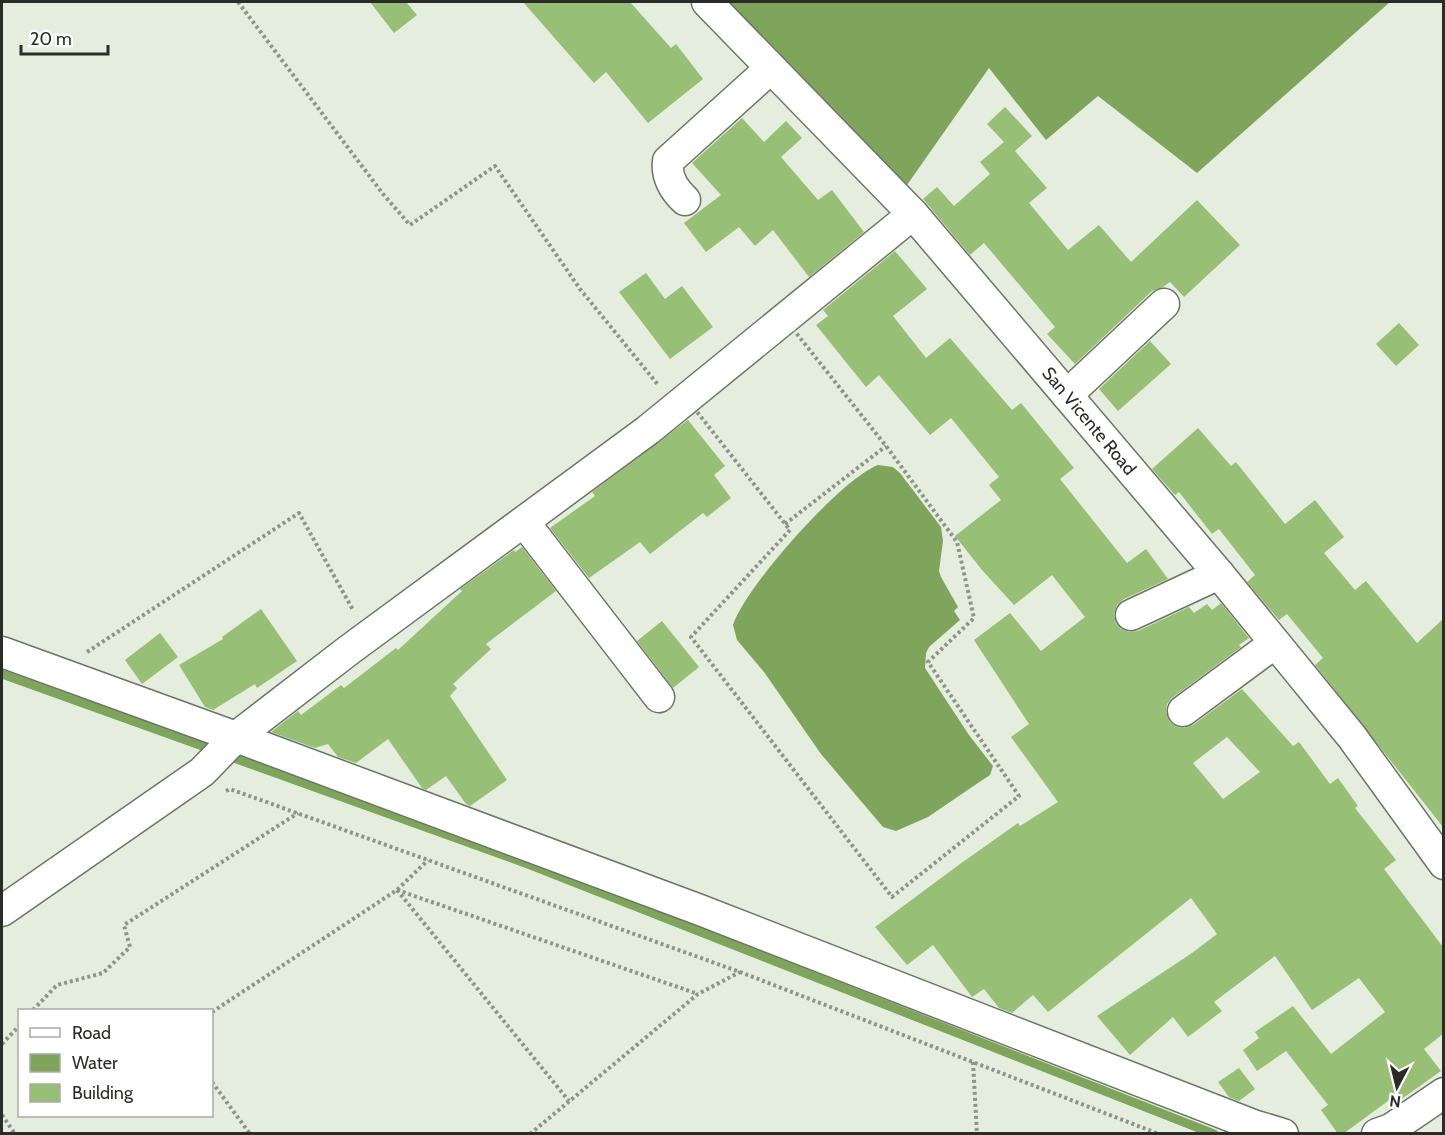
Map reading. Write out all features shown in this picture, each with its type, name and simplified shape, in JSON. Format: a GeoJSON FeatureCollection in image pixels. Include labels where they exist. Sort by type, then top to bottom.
{"type":"FeatureCollection","features":[{"type":"Feature","properties":{"kind":"street","name":"San Vicente Road"},"geometry":{"type":"LineString","coordinates":[[707,2],[913,214],[1219,573],[1352,738],[1443,864]]}},
{"type":"Feature","properties":{"kind":"street"},"geometry":{"type":"LineString","coordinates":[[685,200],[669,176],[668,161],[771,68]]}},
{"type":"Feature","properties":{"kind":"street"},"geometry":{"type":"LineString","coordinates":[[2,911],[202,772],[236,737],[349,650],[648,430],[913,214]]}},
{"type":"Feature","properties":{"kind":"street"},"geometry":{"type":"LineString","coordinates":[[1067,395],[1164,304]]}},
{"type":"Feature","properties":{"kind":"street"},"geometry":{"type":"LineString","coordinates":[[524,522],[659,697]]}},
{"type":"Feature","properties":{"kind":"street"},"geometry":{"type":"LineString","coordinates":[[1131,615],[1219,573]]}},
{"type":"Feature","properties":{"kind":"street"},"geometry":{"type":"LineString","coordinates":[[1183,711],[1275,643]]}},
{"type":"Feature","properties":{"kind":"street"},"geometry":{"type":"LineString","coordinates":[[2,652],[711,914],[1253,1125],[1283,1134]]}},
{"type":"Feature","properties":{"kind":"street"},"geometry":{"type":"LineString","coordinates":[[1377,1134],[1391,1129],[1443,1093]]}},
{"type":"Feature","properties":{"kind":"path"},"geometry":{"type":"LineString","coordinates":[[238,2],[383,194],[410,225],[495,166],[580,289],[661,389]]}},
{"type":"Feature","properties":{"kind":"path"},"geometry":{"type":"LineString","coordinates":[[792,329],[886,446],[957,542],[974,618],[928,662],[1019,796],[892,897],[691,637],[790,530],[694,408],[792,329]]}},
{"type":"Feature","properties":{"kind":"path"},"geometry":{"type":"LineString","coordinates":[[785,524],[886,446]]}},
{"type":"Feature","properties":{"kind":"path"},"geometry":{"type":"LineString","coordinates":[[77,659],[299,513],[356,614]]}},
{"type":"Feature","properties":{"kind":"path"},"geometry":{"type":"LineString","coordinates":[[220,795],[230,789],[740,972],[1159,1134]]}},
{"type":"Feature","properties":{"kind":"path"},"geometry":{"type":"LineString","coordinates":[[35,1009],[57,985],[104,973],[130,947],[124,925],[297,813]]}},
{"type":"Feature","properties":{"kind":"path"},"geometry":{"type":"LineString","coordinates":[[213,1011],[397,890],[428,860]]}},
{"type":"Feature","properties":{"kind":"path"},"geometry":{"type":"LineString","coordinates":[[397,890],[698,994]]}},
{"type":"Feature","properties":{"kind":"path"},"geometry":{"type":"LineString","coordinates":[[397,890],[569,1101]]}},
{"type":"Feature","properties":{"kind":"path"},"geometry":{"type":"LineString","coordinates":[[530,1134],[698,994],[740,972]]}},
{"type":"Feature","properties":{"kind":"path"},"geometry":{"type":"LineString","coordinates":[[2,1044],[18,1027]]}},
{"type":"Feature","properties":{"kind":"path"},"geometry":{"type":"LineString","coordinates":[[973,1062],[977,1134]]}},
{"type":"Feature","properties":{"kind":"path"},"geometry":{"type":"LineString","coordinates":[[213,1083],[250,1134]]}},
{"type":"Feature","properties":{"kind":"path"},"geometry":{"type":"LineString","coordinates":[[2,1115],[15,1134]]}},
{"type":"Feature","properties":{"kind":"water"},"geometry":{"type":"Polygon","coordinates":[[[727,2],[1390,2],[1197,173],[1098,96],[1046,140],[989,68],[900,195],[727,2]]]}},
{"type":"Feature","properties":{"kind":"water"},"geometry":{"type":"Polygon","coordinates":[[[878,465],[893,467],[900,473],[941,527],[943,541],[939,571],[958,607],[954,611],[960,620],[929,647],[926,653],[925,668],[969,735],[993,766],[990,775],[928,817],[896,831],[883,827],[821,754],[764,672],[737,640],[733,625],[756,586],[796,536],[841,491],[862,474],[878,465]]]}},
{"type":"Feature","properties":{"kind":"building"},"geometry":{"type":"Polygon","coordinates":[[[370,2],[406,2],[417,15],[394,33],[370,2]]]}},
{"type":"Feature","properties":{"kind":"building"},"geometry":{"type":"Polygon","coordinates":[[[523,2],[630,2],[671,48],[676,44],[703,79],[648,123],[606,72],[594,83],[523,2]]]}},
{"type":"Feature","properties":{"kind":"building"},"geometry":{"type":"Polygon","coordinates":[[[1005,107],[1032,136],[1015,151],[1047,188],[1029,203],[1068,250],[1099,225],[1131,262],[1197,200],[1240,245],[1184,297],[1170,282],[1152,291],[1075,364],[1047,334],[1055,327],[984,243],[970,255],[923,199],[937,187],[954,206],[990,174],[980,162],[1004,142],[987,124],[1005,107]]]}},
{"type":"Feature","properties":{"kind":"building"},"geometry":{"type":"Polygon","coordinates":[[[742,118],[764,142],[786,121],[802,138],[781,157],[818,200],[832,190],[864,232],[809,277],[773,230],[755,246],[739,227],[706,252],[684,223],[721,195],[692,163],[742,118]]]}},
{"type":"Feature","properties":{"kind":"building"},"geometry":{"type":"Polygon","coordinates":[[[895,251],[927,289],[893,316],[926,358],[950,338],[1012,410],[1021,403],[1074,468],[1060,479],[1127,563],[1146,549],[1168,579],[1124,599],[1117,605],[1114,614],[1116,623],[1121,629],[1129,632],[1138,631],[1189,607],[1194,613],[1207,604],[1212,610],[1221,603],[1249,638],[1239,645],[1241,647],[1172,698],[1167,704],[1166,712],[1170,722],[1177,727],[1184,728],[1193,725],[1242,689],[1293,746],[1299,742],[1330,784],[1338,778],[1358,806],[1355,808],[1396,860],[1384,869],[1443,947],[1443,1034],[1424,1049],[1441,1071],[1396,1103],[1392,1098],[1343,1134],[1338,1134],[1321,1110],[1328,1105],[1286,1051],[1257,1071],[1243,1050],[1259,1038],[1255,1032],[1293,1006],[1331,1054],[1385,1012],[1359,978],[1312,1010],[1275,956],[1214,1002],[1222,1011],[1188,1037],[1173,1017],[1130,1055],[1097,1016],[1217,934],[1191,898],[1048,1012],[1033,995],[1012,1013],[999,1008],[984,989],[972,997],[933,945],[907,965],[875,927],[1018,823],[1020,826],[1058,802],[1011,737],[1029,724],[974,640],[1010,613],[1041,651],[1085,617],[1052,575],[1014,605],[982,570],[955,536],[1001,500],[989,485],[999,477],[951,418],[930,435],[879,375],[866,387],[816,325],[828,316],[823,310],[895,251]],[[1227,737],[1193,763],[1223,799],[1260,772],[1227,737]]]}},
{"type":"Feature","properties":{"kind":"building"},"geometry":{"type":"Polygon","coordinates":[[[646,273],[665,299],[682,286],[713,327],[670,359],[619,292],[646,273]]]}},
{"type":"Feature","properties":{"kind":"building"},"geometry":{"type":"Polygon","coordinates":[[[1399,323],[1419,345],[1396,366],[1376,344],[1399,323]]]}},
{"type":"Feature","properties":{"kind":"building"},"geometry":{"type":"Polygon","coordinates":[[[1150,341],[1171,364],[1118,411],[1099,389],[1150,341]]]}},
{"type":"Feature","properties":{"kind":"building"},"geometry":{"type":"Polygon","coordinates":[[[688,420],[725,466],[714,475],[731,498],[707,517],[703,513],[650,554],[640,542],[589,578],[550,528],[595,496],[592,492],[688,420]]]}},
{"type":"Feature","properties":{"kind":"building"},"geometry":{"type":"Polygon","coordinates":[[[1198,428],[1231,466],[1236,462],[1285,524],[1315,500],[1344,537],[1324,553],[1355,590],[1366,581],[1417,643],[1443,619],[1443,827],[1315,665],[1323,658],[1287,614],[1279,620],[1247,582],[1255,575],[1219,529],[1212,534],[1179,492],[1175,495],[1152,469],[1198,428]]]}},
{"type":"Feature","properties":{"kind":"building"},"geometry":{"type":"Polygon","coordinates":[[[522,547],[556,591],[486,644],[491,649],[453,684],[457,688],[450,696],[507,780],[470,806],[466,804],[446,776],[426,790],[422,788],[388,739],[356,763],[338,757],[328,744],[315,748],[271,732],[298,711],[301,715],[341,685],[344,688],[396,648],[398,650],[462,591],[460,589],[514,550],[515,552],[522,547]]]}},
{"type":"Feature","properties":{"kind":"building"},"geometry":{"type":"Polygon","coordinates":[[[261,609],[297,661],[257,688],[255,684],[213,710],[205,707],[179,665],[223,639],[222,637],[261,609]]]}},
{"type":"Feature","properties":{"kind":"building"},"geometry":{"type":"Polygon","coordinates":[[[662,621],[699,667],[673,688],[637,641],[662,621]]]}},
{"type":"Feature","properties":{"kind":"building"},"geometry":{"type":"Polygon","coordinates":[[[160,633],[178,657],[142,684],[125,660],[160,633]]]}},
{"type":"Feature","properties":{"kind":"building"},"geometry":{"type":"Polygon","coordinates":[[[1239,1068],[1255,1089],[1239,1101],[1229,1097],[1218,1082],[1239,1068]]]}},
{"type":"Feature","properties":{"kind":"waterway"},"geometry":{"type":"LineString","coordinates":[[2,674],[208,748]]}},
{"type":"Feature","properties":{"kind":"waterway"},"geometry":{"type":"LineString","coordinates":[[231,757],[528,864],[1214,1134]]}}]}
